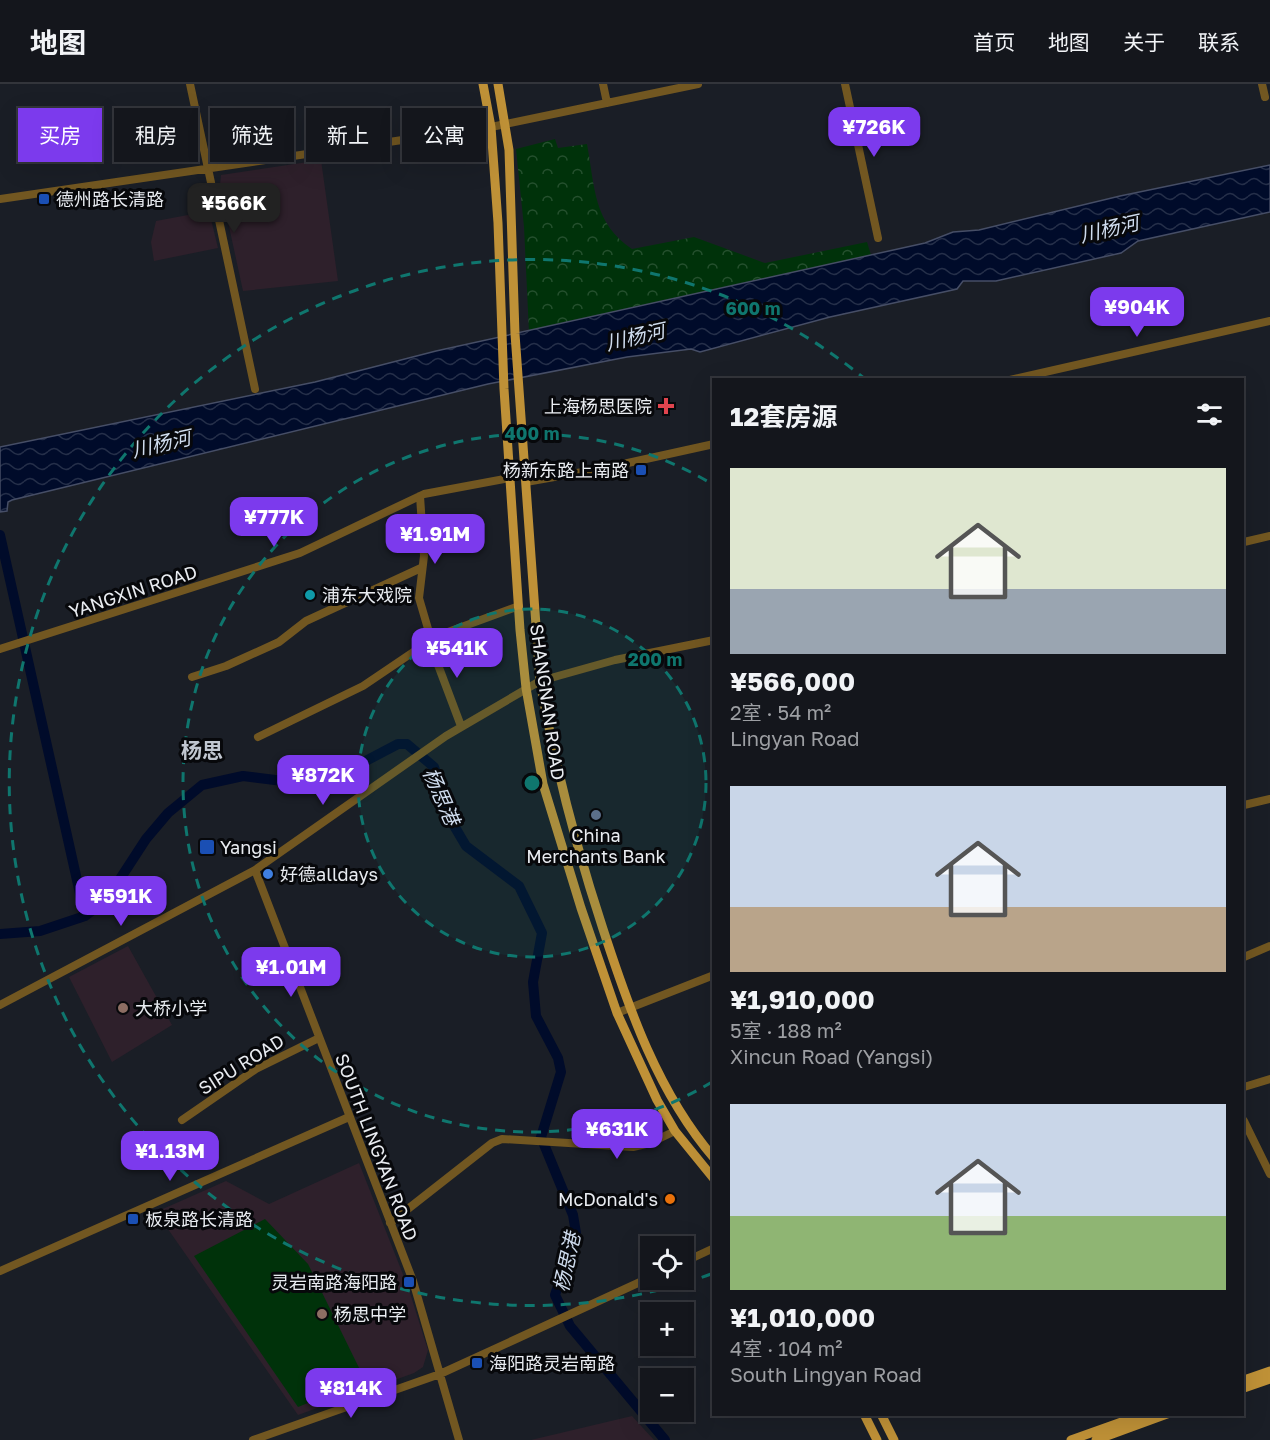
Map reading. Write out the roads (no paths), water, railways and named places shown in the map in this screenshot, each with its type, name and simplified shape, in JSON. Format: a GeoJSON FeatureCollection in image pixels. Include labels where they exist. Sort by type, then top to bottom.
{"type":"FeatureCollection","features":[{"type":"Feature","properties":{"kind":"main road","name":"SHANGNAN ROAD"},"geometry":{"type":"LineString","coordinates":[[483,84],[491,127],[498,223],[504,389],[526,688],[543,784],[617,1013],[649,1084],[675,1131],[712,1177]]}},
{"type":"Feature","properties":{"kind":"main road","name":"SHANGNAN ROAD"},"geometry":{"type":"LineString","coordinates":[[498,84],[506,124],[513,231],[518,387],[540,681],[564,804],[629,1008],[664,1083],[710,1148]]}},
{"type":"Feature","properties":{"kind":"main road"},"geometry":{"type":"LineString","coordinates":[[1244,1380],[1270,1371]]}},
{"type":"Feature","properties":{"kind":"main road"},"geometry":{"type":"LineString","coordinates":[[1244,1388],[1270,1379]]}},
{"type":"Feature","properties":{"kind":"main road"},"geometry":{"type":"LineString","coordinates":[[865,1416],[877,1440]]}},
{"type":"Feature","properties":{"kind":"main road"},"geometry":{"type":"LineString","coordinates":[[882,1416],[894,1440]]}},
{"type":"Feature","properties":{"kind":"main road"},"geometry":{"type":"LineString","coordinates":[[1071,1440],[1138,1416]]}},
{"type":"Feature","properties":{"kind":"main road"},"geometry":{"type":"LineString","coordinates":[[1096,1440],[1162,1416]]}},
{"type":"Feature","properties":{"kind":"street"},"geometry":{"type":"LineString","coordinates":[[190,84],[255,389]]}},
{"type":"Feature","properties":{"kind":"street"},"geometry":{"type":"LineString","coordinates":[[603,84],[607,103]]}},
{"type":"Feature","properties":{"kind":"street"},"geometry":{"type":"LineString","coordinates":[[0,199],[491,127],[607,103],[666,87],[698,84]]}},
{"type":"Feature","properties":{"kind":"street"},"geometry":{"type":"LineString","coordinates":[[845,84],[878,238]]}},
{"type":"Feature","properties":{"kind":"street"},"geometry":{"type":"LineString","coordinates":[[1262,84],[1265,97]]}},
{"type":"Feature","properties":{"kind":"street"},"geometry":{"type":"LineString","coordinates":[[1019,378],[1270,321]]}},
{"type":"Feature","properties":{"kind":"street"},"geometry":{"type":"LineString","coordinates":[[526,482],[605,468],[712,444]]}},
{"type":"Feature","properties":{"kind":"street","name":"YANGXIN ROAD"},"geometry":{"type":"LineString","coordinates":[[0,649],[300,553],[420,496],[510,478]]}},
{"type":"Feature","properties":{"kind":"street"},"geometry":{"type":"LineString","coordinates":[[420,496],[424,556],[421,568],[420,607],[461,726]]}},
{"type":"Feature","properties":{"kind":"street"},"geometry":{"type":"LineString","coordinates":[[1244,542],[1270,536]]}},
{"type":"Feature","properties":{"kind":"street"},"geometry":{"type":"LineString","coordinates":[[192,677],[226,666],[279,642],[306,621],[421,568]]}},
{"type":"Feature","properties":{"kind":"street"},"geometry":{"type":"LineString","coordinates":[[258,737],[363,686],[430,640],[519,606]]}},
{"type":"Feature","properties":{"kind":"street"},"geometry":{"type":"LineString","coordinates":[[0,1005],[255,870],[434,744],[526,688],[540,681],[615,660],[712,640]]}},
{"type":"Feature","properties":{"kind":"street"},"geometry":{"type":"LineString","coordinates":[[1244,805],[1270,799]]}},
{"type":"Feature","properties":{"kind":"street","name":"SOUTH LINGYAN ROAD"},"geometry":{"type":"LineString","coordinates":[[255,870],[413,1281],[459,1440]]}},
{"type":"Feature","properties":{"kind":"street"},"geometry":{"type":"LineString","coordinates":[[1244,957],[1270,946]]}},
{"type":"Feature","properties":{"kind":"street"},"geometry":{"type":"LineString","coordinates":[[617,1013],[712,976]]}},
{"type":"Feature","properties":{"kind":"street","name":"SIPU ROAD"},"geometry":{"type":"LineString","coordinates":[[182,1120],[256,1069],[319,1038]]}},
{"type":"Feature","properties":{"kind":"street"},"geometry":{"type":"LineString","coordinates":[[1244,1087],[1270,1079]]}},
{"type":"Feature","properties":{"kind":"street"},"geometry":{"type":"LineString","coordinates":[[0,1271],[350,1117]]}},
{"type":"Feature","properties":{"kind":"street"},"geometry":{"type":"LineString","coordinates":[[1244,1121],[1270,1174]]}},
{"type":"Feature","properties":{"kind":"street"},"geometry":{"type":"LineString","coordinates":[[390,1223],[492,1143],[502,1138],[633,1147],[650,1143],[675,1131]]}},
{"type":"Feature","properties":{"kind":"street"},"geometry":{"type":"LineString","coordinates":[[694,1257],[712,1249]]}},
{"type":"Feature","properties":{"kind":"street"},"geometry":{"type":"LineString","coordinates":[[253,1440],[440,1374],[640,1282]]}},
{"type":"Feature","properties":{"kind":"water","name":"川杨河"},"geometry":{"type":"Polygon","coordinates":[[[1270,165],[1270,212],[1138,241],[1121,253],[996,281],[963,281],[957,289],[830,317],[700,352],[691,349],[627,357],[488,384],[12,500],[8,502],[7,511],[0,512],[0,447],[315,382],[436,351],[925,243],[953,232],[979,230],[1120,196],[1270,165]]]}},
{"type":"Feature","properties":{"kind":"waterway","name":"杨思港"},"geometry":{"type":"LineString","coordinates":[[0,535],[85,916]]}},
{"type":"Feature","properties":{"kind":"waterway","name":"杨思港"},"geometry":{"type":"LineString","coordinates":[[0,934],[40,931],[85,916],[107,899],[146,839],[168,813],[202,785],[243,776],[283,781],[339,775],[398,744],[407,744],[434,767],[453,824],[466,846],[519,886],[542,933],[533,982],[536,1016],[558,1058],[561,1072],[541,1137],[573,1215],[576,1233],[555,1295],[570,1326],[665,1440]]}},
{"type":"Feature","properties":{"kind":"place","name":"德州路长清路"},"geometry":{"type":"Point","coordinates":[44,199]}},
{"type":"Feature","properties":{"kind":"place","name":"上海杨思医院"},"geometry":{"type":"Point","coordinates":[666,406]}},
{"type":"Feature","properties":{"kind":"place","name":"杨新东路上南路"},"geometry":{"type":"Point","coordinates":[641,470]}},
{"type":"Feature","properties":{"kind":"place","name":"浦东大戏院"},"geometry":{"type":"Point","coordinates":[310,595]}},
{"type":"Feature","properties":{"kind":"place","name":"China Merchants Bank"},"geometry":{"type":"Point","coordinates":[596,815]}},
{"type":"Feature","properties":{"kind":"place","name":"Yangsi"},"geometry":{"type":"Point","coordinates":[207,847]}},
{"type":"Feature","properties":{"kind":"place","name":"好德alldays"},"geometry":{"type":"Point","coordinates":[268,874]}},
{"type":"Feature","properties":{"kind":"place","name":"大桥小学"},"geometry":{"type":"Point","coordinates":[123,1008]}},
{"type":"Feature","properties":{"kind":"place","name":"McDonald's"},"geometry":{"type":"Point","coordinates":[670,1199]}},
{"type":"Feature","properties":{"kind":"place","name":"板泉路长清路"},"geometry":{"type":"Point","coordinates":[133,1219]}},
{"type":"Feature","properties":{"kind":"place","name":"灵岩南路海阳路"},"geometry":{"type":"Point","coordinates":[409,1282]}},
{"type":"Feature","properties":{"kind":"place","name":"杨思中学"},"geometry":{"type":"Point","coordinates":[322,1314]}},
{"type":"Feature","properties":{"kind":"place","name":"海阳路灵岩南路"},"geometry":{"type":"Point","coordinates":[477,1363]}},
{"type":"Feature","properties":{"kind":"district","name":"杨思"},"geometry":{"type":"Point","coordinates":[202,750]}}]}
